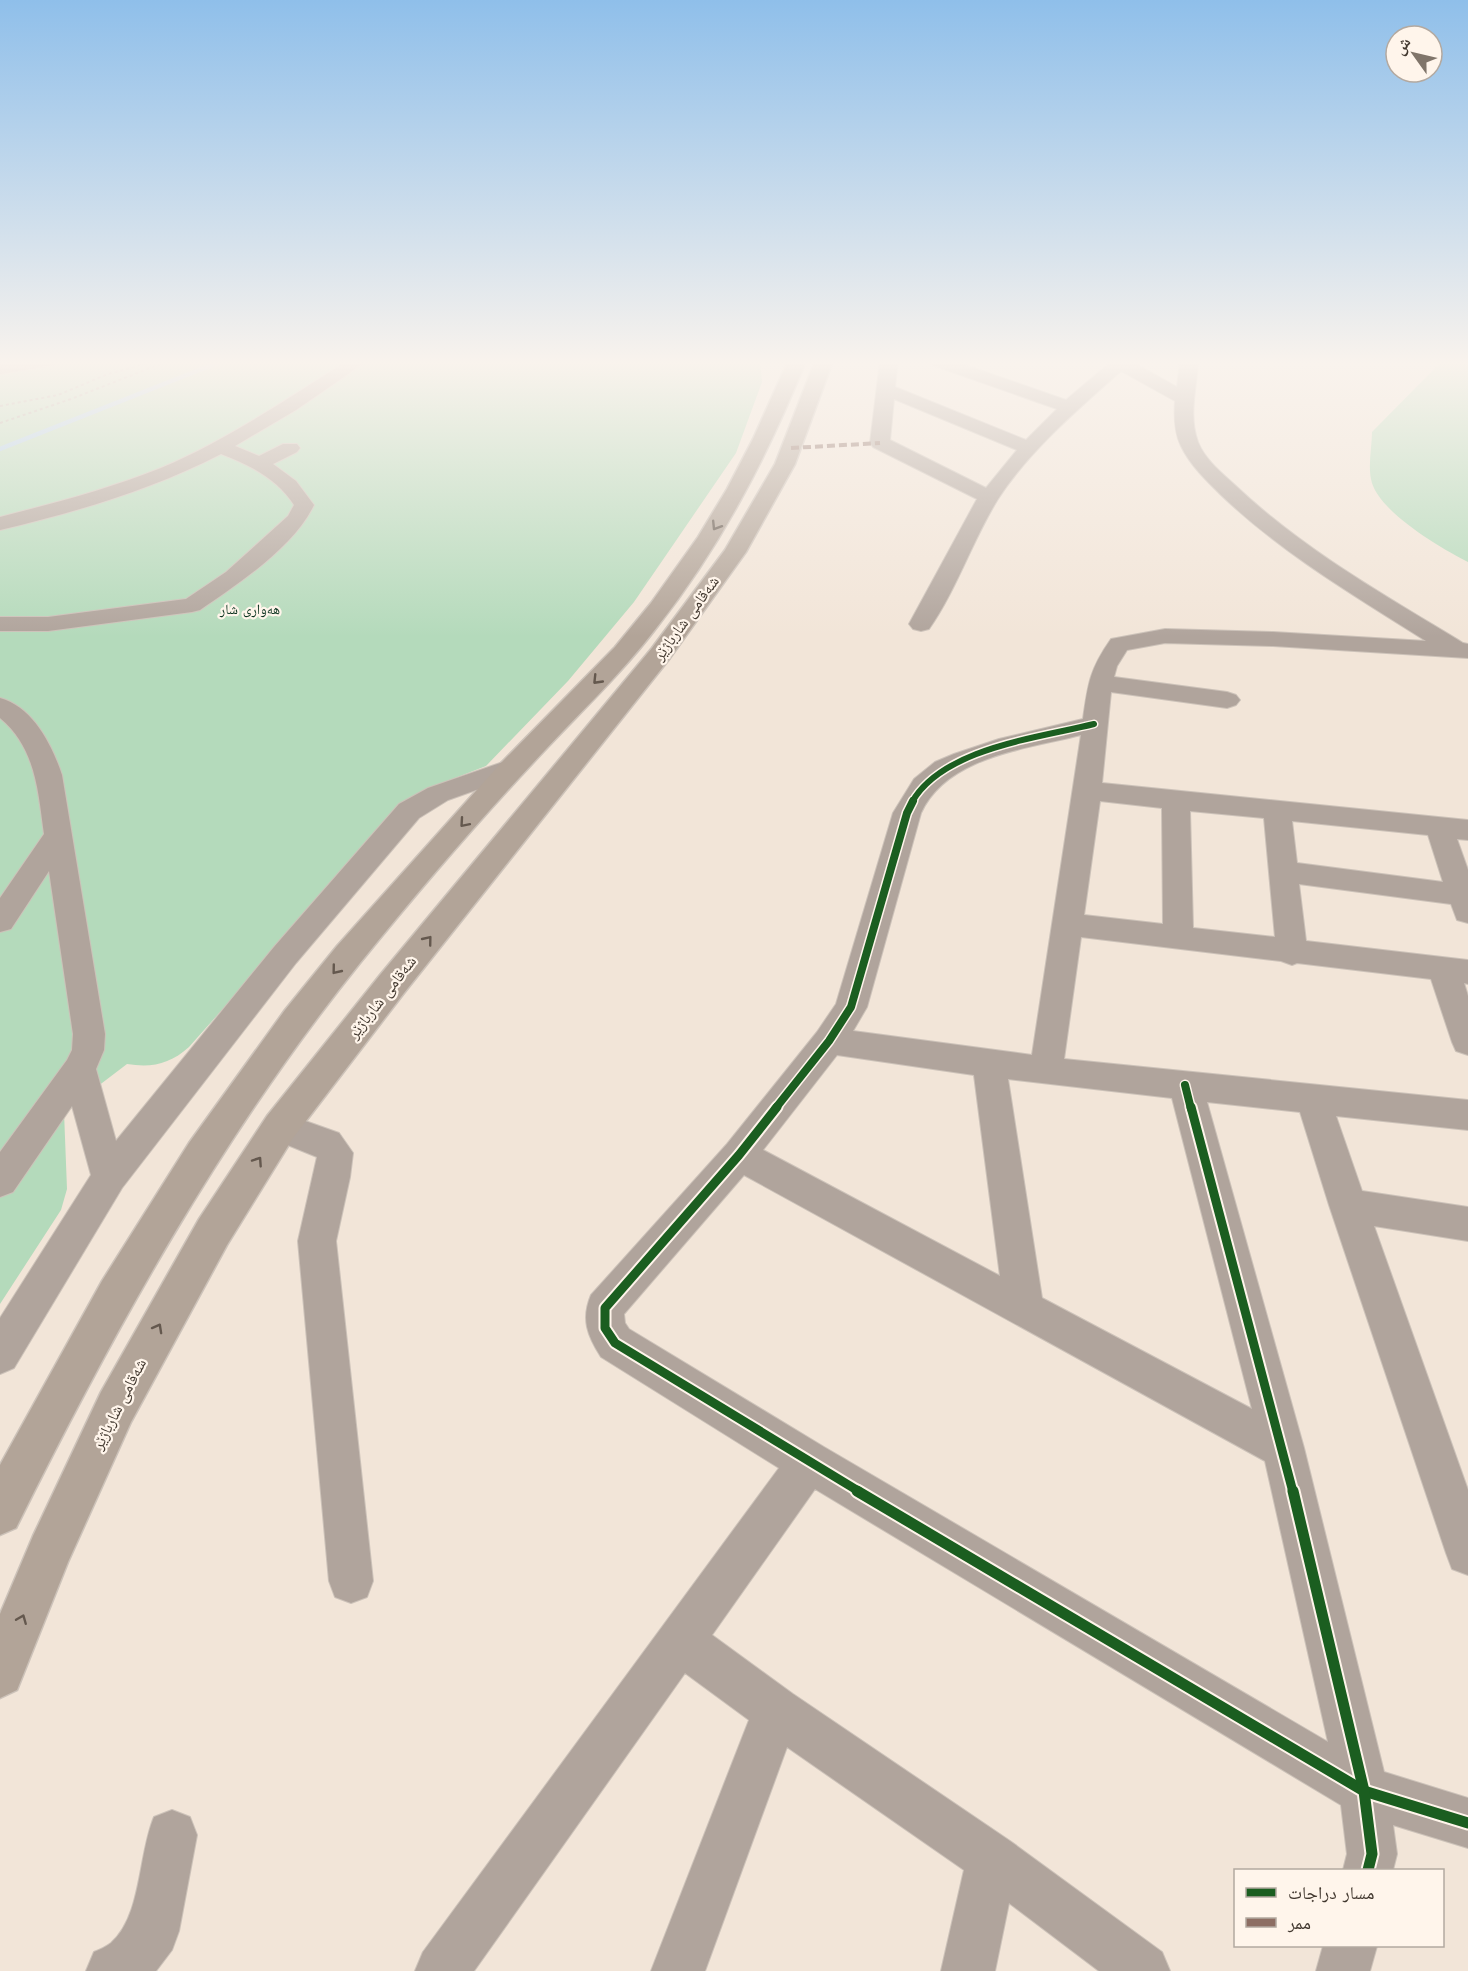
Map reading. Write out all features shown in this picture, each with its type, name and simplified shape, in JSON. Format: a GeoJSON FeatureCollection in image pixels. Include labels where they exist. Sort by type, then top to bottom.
{"type":"FeatureCollection","features":[{"type":"Feature","properties":{"kind":"main road","name":"شەقامی شارباژێر"},"geometry":{"type":"LineString","coordinates":[[0,1673],[49,1552],[116,1407],[207,1241],[280,1127],[399,975],[661,653],[755,453]]}},
{"type":"Feature","properties":{"kind":"main road","name":"شەقامی شارباژێر"},"geometry":{"type":"LineString","coordinates":[[0,1512],[97,1324],[160,1220],[234,1106],[293,1025],[350,954],[512,768],[698,578],[735,552],[789,453]]}},
{"type":"Feature","properties":{"kind":"street"},"geometry":{"type":"LineString","coordinates":[[0,524],[144,480],[206,453]]}},
{"type":"Feature","properties":{"kind":"street"},"geometry":{"type":"LineString","coordinates":[[0,624],[48,624],[192,605],[258,556],[297,519],[304,508],[302,500],[295,491],[258,464],[233,453]]}},
{"type":"Feature","properties":{"kind":"street"},"geometry":{"type":"LineString","coordinates":[[258,464],[280,453]]}},
{"type":"Feature","properties":{"kind":"street"},"geometry":{"type":"LineString","coordinates":[[900,453],[989,497]]}},
{"type":"Feature","properties":{"kind":"street"},"geometry":{"type":"LineString","coordinates":[[921,624],[989,497],[1025,453]]}},
{"type":"Feature","properties":{"kind":"street"},"geometry":{"type":"LineString","coordinates":[[1196,453],[1236,498],[1296,547],[1465,650]]}},
{"type":"Feature","properties":{"kind":"street"},"geometry":{"type":"LineString","coordinates":[[1046,1071],[1088,791],[1100,683],[1105,666],[1119,645],[1165,636],[1273,639],[1465,650]]}},
{"type":"Feature","properties":{"kind":"street"},"geometry":{"type":"LineString","coordinates":[[1100,683],[1227,700]]}},
{"type":"Feature","properties":{"kind":"street"},"geometry":{"type":"LineString","coordinates":[[0,706],[29,731],[41,750],[50,775],[57,837],[89,1034],[88,1050],[79,1069],[0,1181]]}},
{"type":"Feature","properties":{"kind":"street"},"geometry":{"type":"LineString","coordinates":[[1094,724],[950,765],[930,778],[917,793],[907,813],[851,1007],[829,1041],[739,1155],[605,1308],[605,1328],[615,1343],[809,1462],[1364,1791],[1468,1823]]}},
{"type":"Feature","properties":{"kind":"street"},"geometry":{"type":"LineString","coordinates":[[0,1354],[109,1177],[285,955],[410,812],[438,794],[512,768]]}},
{"type":"Feature","properties":{"kind":"street"},"geometry":{"type":"LineString","coordinates":[[1088,791],[1468,830]]}},
{"type":"Feature","properties":{"kind":"street"},"geometry":{"type":"LineString","coordinates":[[1176,800],[1178,938]]}},
{"type":"Feature","properties":{"kind":"street"},"geometry":{"type":"LineString","coordinates":[[1277,811],[1292,952]]}},
{"type":"Feature","properties":{"kind":"street"},"geometry":{"type":"LineString","coordinates":[[1284,872],[1465,904],[1439,827]]}},
{"type":"Feature","properties":{"kind":"street"},"geometry":{"type":"LineString","coordinates":[[0,921],[57,837]]}},
{"type":"Feature","properties":{"kind":"street"},"geometry":{"type":"LineString","coordinates":[[1067,924],[1455,971],[1468,1042]]}},
{"type":"Feature","properties":{"kind":"street"},"geometry":{"type":"LineString","coordinates":[[829,1041],[1046,1071],[1468,1115]]}},
{"type":"Feature","properties":{"kind":"street"},"geometry":{"type":"LineString","coordinates":[[989,1063],[1024,1309]]}},
{"type":"Feature","properties":{"kind":"street"},"geometry":{"type":"LineString","coordinates":[[79,1069],[109,1177]]}},
{"type":"Feature","properties":{"kind":"street"},"geometry":{"type":"LineString","coordinates":[[1185,1085],[1283,1448],[1364,1791],[1372,1854],[1368,1869]]}},
{"type":"Feature","properties":{"kind":"street"},"geometry":{"type":"LineString","coordinates":[[1313,1100],[1347,1205],[1468,1553]]}},
{"type":"Feature","properties":{"kind":"street"},"geometry":{"type":"LineString","coordinates":[[280,1127],[327,1144],[335,1153],[333,1177],[317,1240],[351,1581]]}},
{"type":"Feature","properties":{"kind":"street"},"geometry":{"type":"LineString","coordinates":[[739,1155],[1283,1448]]}},
{"type":"Feature","properties":{"kind":"street"},"geometry":{"type":"LineString","coordinates":[[1347,1205],[1468,1224]]}},
{"type":"Feature","properties":{"kind":"street"},"geometry":{"type":"LineString","coordinates":[[442,1971],[809,1462]]}},
{"type":"Feature","properties":{"kind":"street"},"geometry":{"type":"LineString","coordinates":[[680,1640],[776,1711],[992,1859],[1143,1971]]}},
{"type":"Feature","properties":{"kind":"street"},"geometry":{"type":"LineString","coordinates":[[678,1971],[776,1711]]}},
{"type":"Feature","properties":{"kind":"street"},"geometry":{"type":"LineString","coordinates":[[113,1971],[129,1963],[153,1931],[172,1835]]}},
{"type":"Feature","properties":{"kind":"street"},"geometry":{"type":"LineString","coordinates":[[968,1971],[992,1859]]}},
{"type":"Feature","properties":{"kind":"street"},"geometry":{"type":"LineString","coordinates":[[1343,1971],[1350,1947]]}},
{"type":"Feature","properties":{"kind":"green space","name":"هەواری شار"},"geometry":{"type":"Polygon","coordinates":[[[0,453],[736,453],[634,602],[568,681],[486,766],[424,790],[414,797],[391,819],[182,1053],[168,1061],[153,1065],[127,1064],[64,1112],[67,1189],[61,1210],[0,1304],[0,453]]]}},
{"type":"Feature","properties":{"kind":"green space"},"geometry":{"type":"Polygon","coordinates":[[[1371,453],[1468,453],[1468,562],[1426,538],[1384,503],[1375,491],[1371,479],[1371,453]]]}},
{"type":"Feature","properties":{"kind":"cycle path"},"geometry":{"type":"LineString","coordinates":[[1094,724],[985,752],[945,769],[923,786],[907,813],[851,1007],[829,1041],[739,1155],[605,1308],[605,1328],[615,1343],[809,1462],[1364,1791],[1468,1823]]}},
{"type":"Feature","properties":{"kind":"cycle path"},"geometry":{"type":"LineString","coordinates":[[1185,1085],[1283,1448],[1364,1791],[1372,1854],[1368,1869]]}}]}
